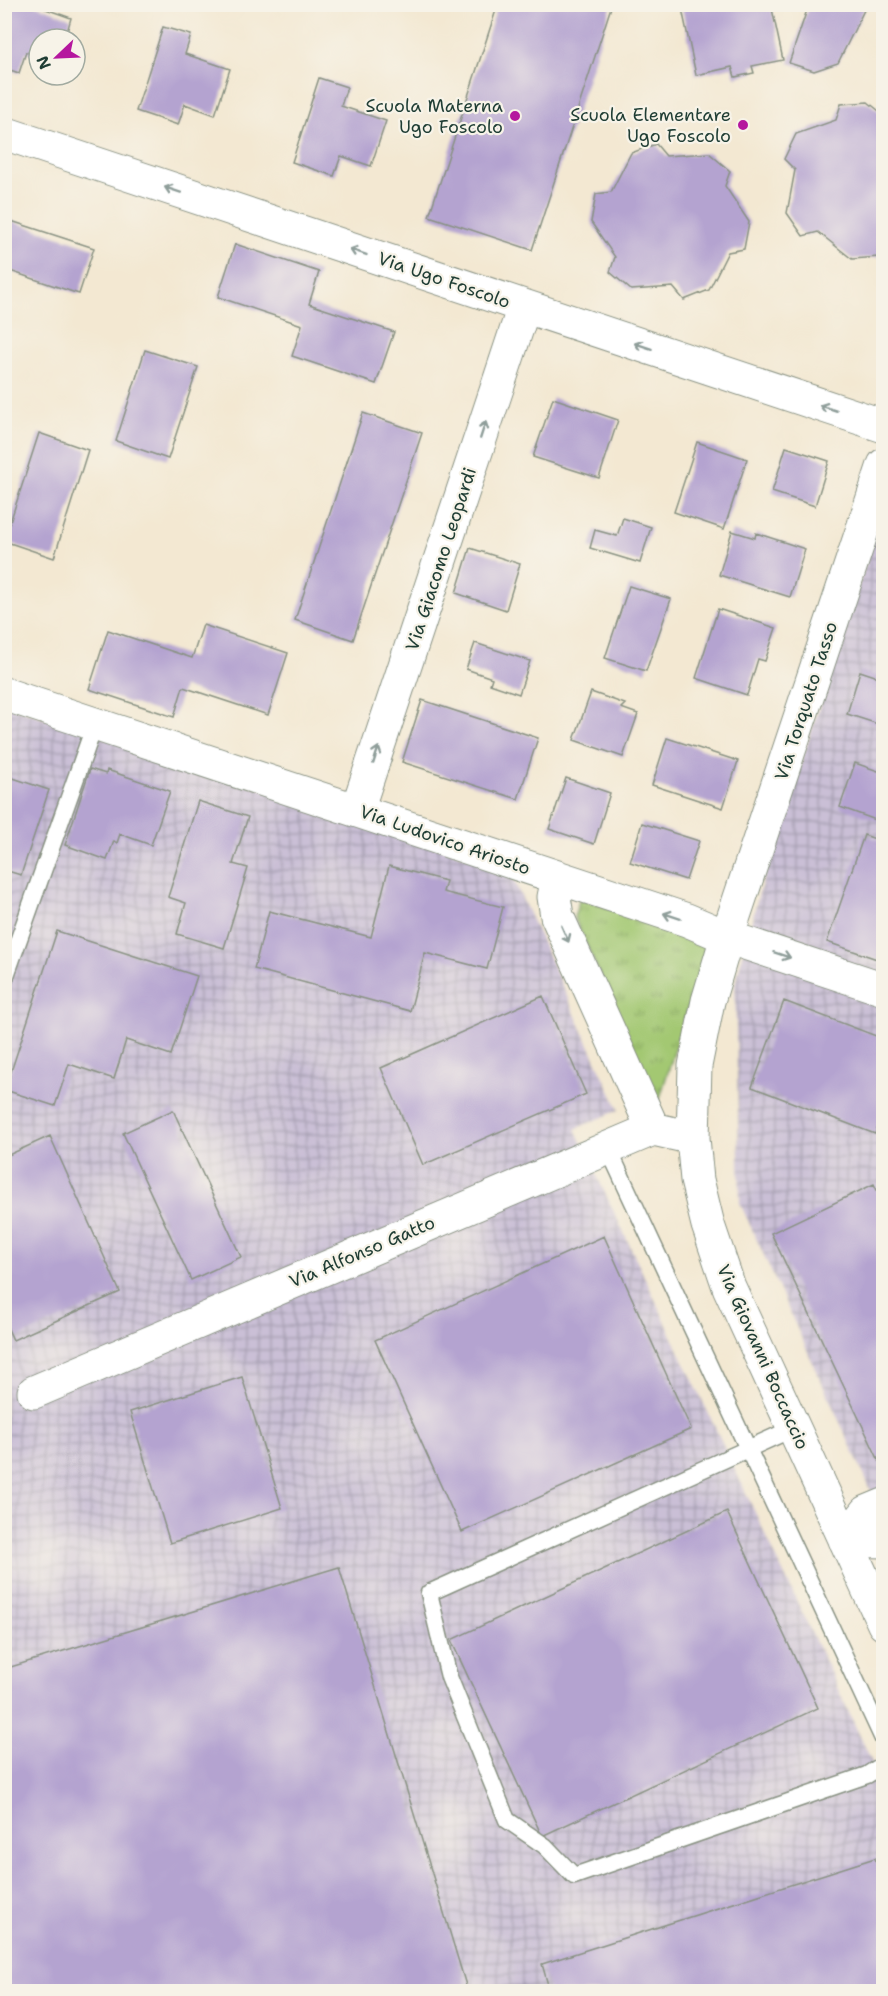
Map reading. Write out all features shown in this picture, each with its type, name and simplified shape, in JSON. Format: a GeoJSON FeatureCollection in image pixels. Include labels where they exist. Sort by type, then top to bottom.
{"type":"FeatureCollection","features":[{"type":"Feature","properties":{"kind":"street","name":"Via Ugo Foscolo"},"geometry":{"type":"LineString","coordinates":[[4,133],[884,426]]}},
{"type":"Feature","properties":{"kind":"street","name":"Via Giacomo Leopardi"},"geometry":{"type":"LineString","coordinates":[[357,810],[524,307]]}},
{"type":"Feature","properties":{"kind":"street","name":"Via Torquato Tasso"},"geometry":{"type":"LineString","coordinates":[[727,937],[884,465]]}},
{"type":"Feature","properties":{"kind":"street","name":"Via Ludovico Ariosto"},"geometry":{"type":"LineString","coordinates":[[4,694],[357,810],[884,989]]}},
{"type":"Feature","properties":{"kind":"street"},"geometry":{"type":"LineString","coordinates":[[558,878],[554,897],[557,916],[653,1129],[693,1137]]}},
{"type":"Feature","properties":{"kind":"street","name":"Via Giovanni Boccaccio"},"geometry":{"type":"LineString","coordinates":[[727,937],[708,1001],[695,1066],[693,1137],[697,1180],[708,1225],[729,1287],[884,1624]]}},
{"type":"Feature","properties":{"kind":"street","name":"Via Alfonso Gatto"},"geometry":{"type":"LineString","coordinates":[[34,1392],[653,1129]]}},
{"type":"Feature","properties":{"kind":"street"},"geometry":{"type":"LineString","coordinates":[[845,1540],[867,1512],[884,1505]]}},
{"type":"Feature","properties":{"kind":"street"},"geometry":{"type":"LineString","coordinates":[[845,1540],[884,1541]]}},
{"type":"Feature","properties":{"kind":"lane"},"geometry":{"type":"LineString","coordinates":[[4,981],[95,724]]}},
{"type":"Feature","properties":{"kind":"lane"},"geometry":{"type":"LineString","coordinates":[[608,1148],[884,1741]]}},
{"type":"Feature","properties":{"kind":"lane"},"geometry":{"type":"LineString","coordinates":[[794,1428],[429,1593],[449,1677],[507,1820],[545,1846],[574,1876],[867,1774],[884,1764]]}},
{"type":"Feature","properties":{"kind":"shaded area"},"geometry":{"type":"Polygon","coordinates":[[[883,510],[883,1517],[740,1203],[735,984],[759,893],[883,510]]]}},
{"type":"Feature","properties":{"kind":"shaded area"},"geometry":{"type":"Polygon","coordinates":[[[5,705],[509,870],[619,1110],[575,1129],[884,1787],[883,1991],[5,1992],[5,705]]]}},
{"type":"Feature","properties":{"kind":"green space"},"geometry":{"type":"Polygon","coordinates":[[[580,898],[708,942],[658,1104],[574,917],[580,898]]]}},
{"type":"Feature","properties":{"kind":"building"},"geometry":{"type":"Polygon","coordinates":[[[4,4],[32,4],[71,18],[68,27],[27,27],[27,52],[19,73],[4,68],[4,4]]]}},
{"type":"Feature","properties":{"kind":"building"},"geometry":{"type":"Polygon","coordinates":[[[498,4],[612,4],[532,250],[429,216],[498,4]]]}},
{"type":"Feature","properties":{"kind":"building"},"geometry":{"type":"Polygon","coordinates":[[[681,4],[771,4],[783,60],[752,66],[754,73],[735,77],[732,67],[696,75],[681,4]]]}},
{"type":"Feature","properties":{"kind":"building"},"geometry":{"type":"Polygon","coordinates":[[[809,4],[867,4],[838,63],[814,71],[789,63],[809,4]]]}},
{"type":"Feature","properties":{"kind":"building"},"geometry":{"type":"Polygon","coordinates":[[[163,27],[191,35],[185,54],[230,69],[215,115],[185,104],[178,125],[136,111],[163,27]]]}},
{"type":"Feature","properties":{"kind":"building"},"geometry":{"type":"Polygon","coordinates":[[[319,78],[347,87],[341,106],[386,121],[371,166],[341,156],[334,176],[292,162],[319,78]]]}},
{"type":"Feature","properties":{"kind":"building"},"geometry":{"type":"Polygon","coordinates":[[[868,102],[884,115],[884,242],[879,257],[852,259],[818,232],[803,236],[787,213],[795,170],[784,159],[796,134],[836,120],[841,104],[868,102]]]}},
{"type":"Feature","properties":{"kind":"building"},"geometry":{"type":"Polygon","coordinates":[[[656,144],[666,156],[709,153],[730,171],[725,186],[749,222],[744,249],[728,252],[709,290],[684,300],[673,287],[631,290],[610,272],[615,257],[591,222],[596,194],[611,192],[631,153],[656,144]]]}},
{"type":"Feature","properties":{"kind":"building"},"geometry":{"type":"Polygon","coordinates":[[[5,219],[94,248],[79,294],[4,269],[5,219]]]}},
{"type":"Feature","properties":{"kind":"building"},"geometry":{"type":"Polygon","coordinates":[[[235,244],[319,272],[309,304],[394,332],[376,384],[292,356],[302,325],[218,297],[235,244]]]}},
{"type":"Feature","properties":{"kind":"building"},"geometry":{"type":"Polygon","coordinates":[[[145,350],[198,367],[168,459],[116,441],[145,350]]]}},
{"type":"Feature","properties":{"kind":"building"},"geometry":{"type":"Polygon","coordinates":[[[553,398],[618,420],[599,478],[533,457],[553,398]]]}},
{"type":"Feature","properties":{"kind":"building"},"geometry":{"type":"Polygon","coordinates":[[[363,413],[422,433],[353,640],[295,620],[363,413]]]}},
{"type":"Feature","properties":{"kind":"building"},"geometry":{"type":"Polygon","coordinates":[[[39,433],[88,450],[54,558],[4,541],[39,433]]]}},
{"type":"Feature","properties":{"kind":"building"},"geometry":{"type":"Polygon","coordinates":[[[697,442],[747,459],[724,529],[674,512],[697,442]]]}},
{"type":"Feature","properties":{"kind":"building"},"geometry":{"type":"Polygon","coordinates":[[[786,447],[829,461],[815,506],[772,492],[786,447]]]}},
{"type":"Feature","properties":{"kind":"building"},"geometry":{"type":"Polygon","coordinates":[[[623,518],[651,527],[640,563],[590,548],[595,530],[617,536],[623,518]]]}},
{"type":"Feature","properties":{"kind":"building"},"geometry":{"type":"Polygon","coordinates":[[[732,531],[755,538],[756,533],[805,549],[790,597],[719,575],[732,531]]]}},
{"type":"Feature","properties":{"kind":"building"},"geometry":{"type":"Polygon","coordinates":[[[470,548],[520,564],[506,610],[456,593],[470,548]]]}},
{"type":"Feature","properties":{"kind":"building"},"geometry":{"type":"Polygon","coordinates":[[[629,586],[671,599],[646,671],[605,658],[629,586]]]}},
{"type":"Feature","properties":{"kind":"building"},"geometry":{"type":"Polygon","coordinates":[[[718,609],[776,628],[765,661],[758,659],[747,695],[696,678],[718,609]]]}},
{"type":"Feature","properties":{"kind":"building"},"geometry":{"type":"Polygon","coordinates":[[[203,625],[288,653],[268,715],[183,687],[174,717],[89,689],[108,630],[192,658],[203,625]]]}},
{"type":"Feature","properties":{"kind":"building"},"geometry":{"type":"Polygon","coordinates":[[[475,643],[530,661],[519,694],[490,684],[492,678],[466,669],[475,643]]]}},
{"type":"Feature","properties":{"kind":"building"},"geometry":{"type":"Polygon","coordinates":[[[860,671],[884,679],[884,726],[847,714],[860,671]]]}},
{"type":"Feature","properties":{"kind":"building"},"geometry":{"type":"Polygon","coordinates":[[[591,692],[625,704],[621,708],[638,714],[623,757],[574,740],[591,692]]]}},
{"type":"Feature","properties":{"kind":"building"},"geometry":{"type":"Polygon","coordinates":[[[422,700],[538,738],[518,799],[402,762],[422,700]]]}},
{"type":"Feature","properties":{"kind":"building"},"geometry":{"type":"Polygon","coordinates":[[[667,738],[738,761],[723,808],[652,785],[667,738]]]}},
{"type":"Feature","properties":{"kind":"building"},"geometry":{"type":"Polygon","coordinates":[[[855,763],[884,773],[884,823],[840,807],[855,763]]]}},
{"type":"Feature","properties":{"kind":"building"},"geometry":{"type":"Polygon","coordinates":[[[90,769],[106,774],[107,770],[170,791],[151,845],[120,834],[117,843],[114,841],[107,860],[65,845],[90,769]]]}},
{"type":"Feature","properties":{"kind":"building"},"geometry":{"type":"Polygon","coordinates":[[[4,775],[49,790],[21,875],[4,870],[4,775]]]}},
{"type":"Feature","properties":{"kind":"building"},"geometry":{"type":"Polygon","coordinates":[[[566,778],[610,793],[594,844],[549,829],[566,778]]]}},
{"type":"Feature","properties":{"kind":"building"},"geometry":{"type":"Polygon","coordinates":[[[198,801],[248,817],[233,864],[248,868],[224,948],[177,934],[186,903],[168,897],[198,801]]]}},
{"type":"Feature","properties":{"kind":"building"},"geometry":{"type":"Polygon","coordinates":[[[642,823],[699,841],[686,880],[630,862],[642,823]]]}},
{"type":"Feature","properties":{"kind":"building"},"geometry":{"type":"Polygon","coordinates":[[[864,835],[884,842],[884,950],[880,960],[827,942],[864,835]]]}},
{"type":"Feature","properties":{"kind":"building"},"geometry":{"type":"Polygon","coordinates":[[[389,866],[446,881],[443,892],[503,907],[487,969],[425,953],[410,1011],[254,969],[269,911],[371,937],[389,866]]]}},
{"type":"Feature","properties":{"kind":"building"},"geometry":{"type":"Polygon","coordinates":[[[57,931],[197,976],[171,1055],[126,1040],[114,1079],[69,1064],[55,1106],[5,1090],[57,931]]]}},
{"type":"Feature","properties":{"kind":"building"},"geometry":{"type":"Polygon","coordinates":[[[543,996],[586,1094],[423,1165],[381,1068],[543,996]]]}},
{"type":"Feature","properties":{"kind":"building"},"geometry":{"type":"Polygon","coordinates":[[[784,1001],[884,1039],[884,1112],[875,1134],[752,1087],[784,1001]]]}},
{"type":"Feature","properties":{"kind":"building"},"geometry":{"type":"Polygon","coordinates":[[[173,1110],[241,1257],[191,1280],[123,1133],[173,1110]]]}},
{"type":"Feature","properties":{"kind":"building"},"geometry":{"type":"Polygon","coordinates":[[[50,1136],[120,1292],[13,1340],[4,1320],[4,1157],[50,1136]]]}},
{"type":"Feature","properties":{"kind":"building"},"geometry":{"type":"Polygon","coordinates":[[[874,1184],[884,1205],[884,1466],[882,1467],[771,1233],[874,1184]]]}},
{"type":"Feature","properties":{"kind":"building"},"geometry":{"type":"Polygon","coordinates":[[[604,1236],[691,1429],[462,1532],[375,1340],[604,1236]]]}},
{"type":"Feature","properties":{"kind":"building"},"geometry":{"type":"Polygon","coordinates":[[[242,1377],[282,1508],[170,1543],[130,1412],[242,1377]]]}},
{"type":"Feature","properties":{"kind":"building"},"geometry":{"type":"Polygon","coordinates":[[[727,1512],[818,1708],[542,1836],[451,1640],[727,1512]]]}},
{"type":"Feature","properties":{"kind":"building"},"geometry":{"type":"Polygon","coordinates":[[[339,1567],[468,1992],[12,1992],[4,1967],[4,1669],[339,1567]]]}},
{"type":"Feature","properties":{"kind":"building"},"geometry":{"type":"Polygon","coordinates":[[[875,1858],[884,1886],[884,1992],[550,1992],[542,1964],[875,1858]]]}},
{"type":"Feature","properties":{"kind":"place","name":"Scuola Materna Ugo Foscolo"},"geometry":{"type":"Point","coordinates":[515,116]}},
{"type":"Feature","properties":{"kind":"place","name":"Scuola Elementare Ugo Foscolo"},"geometry":{"type":"Point","coordinates":[743,125]}}]}
